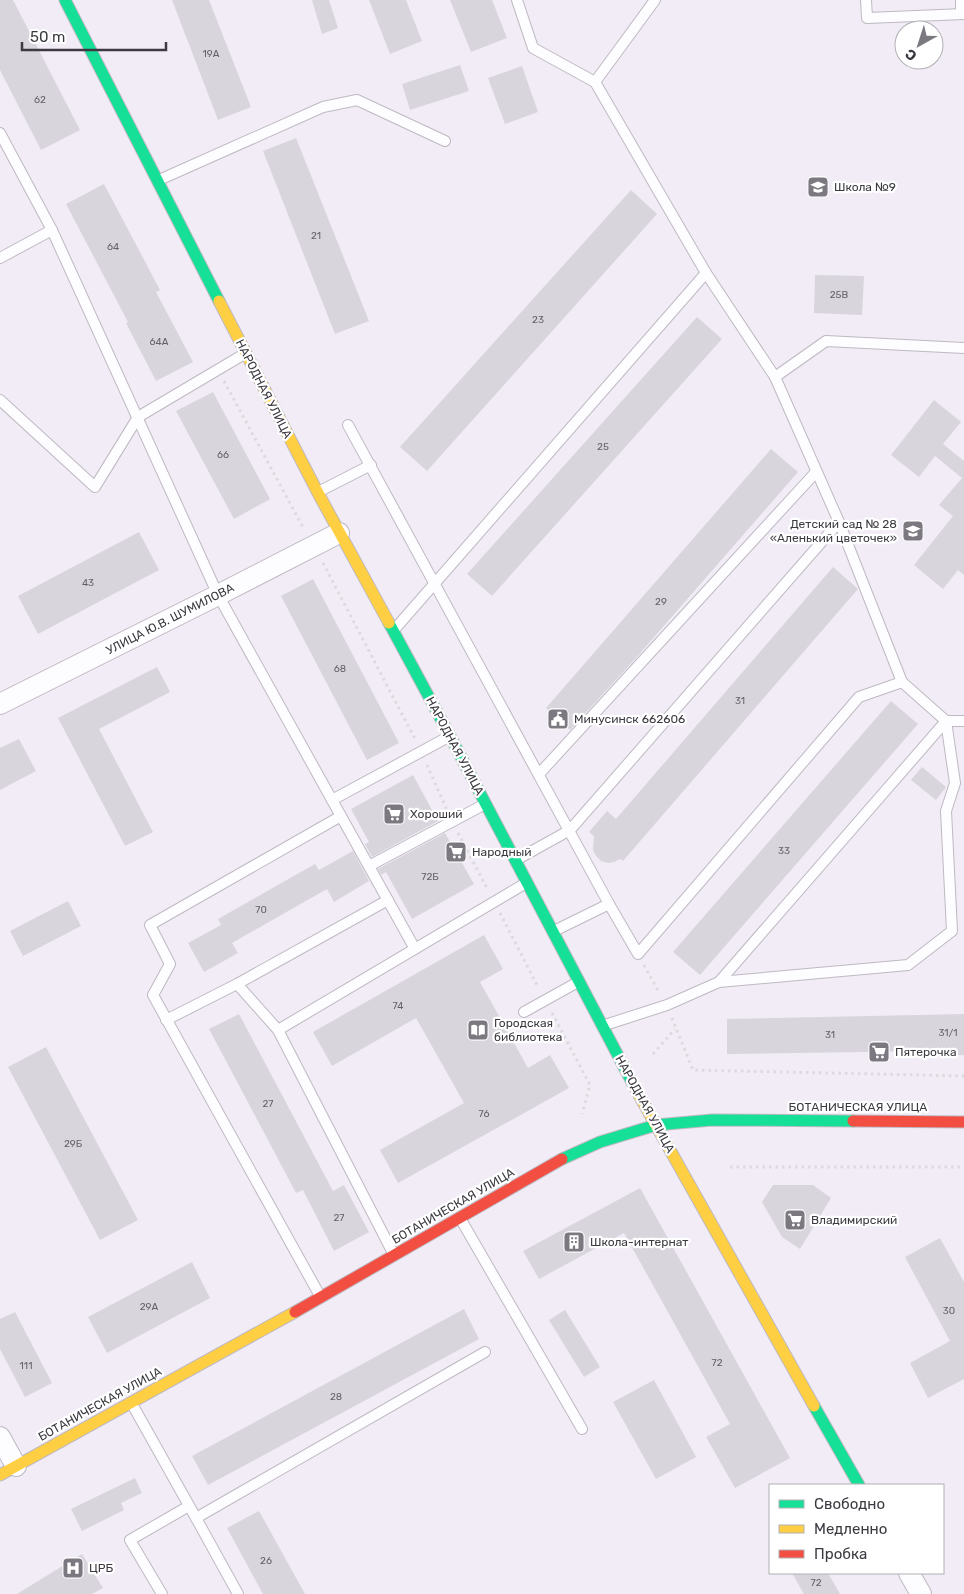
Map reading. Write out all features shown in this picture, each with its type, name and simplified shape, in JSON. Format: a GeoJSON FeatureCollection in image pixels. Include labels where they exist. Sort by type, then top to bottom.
{"type":"FeatureCollection","features":[{"type":"Feature","properties":{"kind":"street","name":"НАРОДНАЯ УЛИЦА"},"geometry":{"type":"LineString","coordinates":[[65,0],[318,493],[516,860],[624,1069],[858,1484]]}},
{"type":"Feature","properties":{"kind":"street","name":"УЛИЦА Ю.В. ШУМИЛОВА"},"geometry":{"type":"LineString","coordinates":[[0,704],[339,533]]}},
{"type":"Feature","properties":{"kind":"street","name":"БОТАНИЧЕСКАЯ УЛИЦА"},"geometry":{"type":"LineString","coordinates":[[8,1470],[320,1297],[556,1162],[600,1142],[656,1125],[712,1120],[964,1122]]}},
{"type":"Feature","properties":{"kind":"street"},"geometry":{"type":"LineString","coordinates":[[0,1438],[8,1470]]}},
{"type":"Feature","properties":{"kind":"street"},"geometry":{"type":"LineString","coordinates":[[910,1574],[921,1594]]}},
{"type":"Feature","properties":{"kind":"lane"},"geometry":{"type":"LineString","coordinates":[[517,0],[533,48],[595,82],[706,273],[774,377],[839,522],[902,682],[946,721],[955,784],[946,811],[952,931],[908,965],[719,982],[667,1005],[603,1026]]}},
{"type":"Feature","properties":{"kind":"lane"},"geometry":{"type":"LineString","coordinates":[[595,82],[655,0]]}},
{"type":"Feature","properties":{"kind":"lane"},"geometry":{"type":"LineString","coordinates":[[866,0],[867,18],[963,14],[961,0]]}},
{"type":"Feature","properties":{"kind":"lane"},"geometry":{"type":"LineString","coordinates":[[158,181],[323,107],[357,100],[445,141]]}},
{"type":"Feature","properties":{"kind":"lane"},"geometry":{"type":"LineString","coordinates":[[0,133],[52,230],[218,595],[415,949]]}},
{"type":"Feature","properties":{"kind":"lane"},"geometry":{"type":"LineString","coordinates":[[0,258],[52,230]]}},
{"type":"Feature","properties":{"kind":"lane"},"geometry":{"type":"LineString","coordinates":[[392,632],[706,273]]}},
{"type":"Feature","properties":{"kind":"lane"},"geometry":{"type":"LineString","coordinates":[[774,377],[826,341],[964,348]]}},
{"type":"Feature","properties":{"kind":"lane"},"geometry":{"type":"LineString","coordinates":[[0,400],[95,487],[138,417],[246,353]]}},
{"type":"Feature","properties":{"kind":"lane"},"geometry":{"type":"LineString","coordinates":[[348,425],[638,954],[859,697],[902,682]]}},
{"type":"Feature","properties":{"kind":"lane"},"geometry":{"type":"LineString","coordinates":[[318,493],[371,465]]}},
{"type":"Feature","properties":{"kind":"lane"},"geometry":{"type":"LineString","coordinates":[[539,774],[816,472]]}},
{"type":"Feature","properties":{"kind":"lane"},"geometry":{"type":"LineString","coordinates":[[516,860],[570,830],[839,522]]}},
{"type":"Feature","properties":{"kind":"lane"},"geometry":{"type":"LineString","coordinates":[[719,982],[946,721],[964,721]]}},
{"type":"Feature","properties":{"kind":"lane"},"geometry":{"type":"LineString","coordinates":[[332,800],[450,736]]}},
{"type":"Feature","properties":{"kind":"lane"},"geometry":{"type":"LineString","coordinates":[[369,866],[486,804]]}},
{"type":"Feature","properties":{"kind":"lane"},"geometry":{"type":"LineString","coordinates":[[320,1297],[153,995],[170,964],[150,925],[340,816]]}},
{"type":"Feature","properties":{"kind":"lane"},"geometry":{"type":"LineString","coordinates":[[278,1030],[527,882]]}},
{"type":"Feature","properties":{"kind":"lane"},"geometry":{"type":"LineString","coordinates":[[166,1020],[237,984],[388,900]]}},
{"type":"Feature","properties":{"kind":"lane"},"geometry":{"type":"LineString","coordinates":[[553,931],[610,904]]}},
{"type":"Feature","properties":{"kind":"lane"},"geometry":{"type":"LineString","coordinates":[[524,1012],[579,981]]}},
{"type":"Feature","properties":{"kind":"lane"},"geometry":{"type":"LineString","coordinates":[[237,984],[278,1030],[394,1255]]}},
{"type":"Feature","properties":{"kind":"lane"},"geometry":{"type":"LineString","coordinates":[[460,1217],[582,1430]]}},
{"type":"Feature","properties":{"kind":"lane"},"geometry":{"type":"LineString","coordinates":[[196,1518],[485,1352]]}},
{"type":"Feature","properties":{"kind":"lane"},"geometry":{"type":"LineString","coordinates":[[131,1402],[238,1594]]}},
{"type":"Feature","properties":{"kind":"lane"},"geometry":{"type":"LineString","coordinates":[[162,1594],[130,1540],[189,1506]]}},
{"type":"Feature","properties":{"kind":"path"},"geometry":{"type":"LineString","coordinates":[[653,1054],[675,1029]]}},
{"type":"Feature","properties":{"kind":"path"},"geometry":{"type":"LineString","coordinates":[[694,1070],[964,1076]]}},
{"type":"Feature","properties":{"kind":"path"},"geometry":{"type":"LineString","coordinates":[[730,1167],[964,1167]]}},
{"type":"Feature","properties":{"kind":"building"},"geometry":{"type":"Polygon","coordinates":[[[0,0],[13,0],[80,130],[41,150],[0,70],[0,0]]]}},
{"type":"Feature","properties":{"kind":"building"},"geometry":{"type":"Polygon","coordinates":[[[172,0],[209,0],[251,107],[218,120],[172,0]]]}},
{"type":"Feature","properties":{"kind":"building"},"geometry":{"type":"Polygon","coordinates":[[[312,0],[329,0],[338,28],[322,34],[312,0]]]}},
{"type":"Feature","properties":{"kind":"building"},"geometry":{"type":"Polygon","coordinates":[[[369,0],[406,0],[422,41],[390,54],[369,0]]]}},
{"type":"Feature","properties":{"kind":"building"},"geometry":{"type":"Polygon","coordinates":[[[450,0],[492,0],[507,38],[471,52],[450,0]]]}},
{"type":"Feature","properties":{"kind":"building"},"geometry":{"type":"Polygon","coordinates":[[[460,65],[469,91],[410,110],[402,84],[460,65]]]}},
{"type":"Feature","properties":{"kind":"building"},"geometry":{"type":"Polygon","coordinates":[[[522,66],[538,112],[505,124],[488,78],[522,66]]]}},
{"type":"Feature","properties":{"kind":"building"},"geometry":{"type":"Polygon","coordinates":[[[296,138],[369,321],[335,334],[263,151],[296,138]]]}},
{"type":"Feature","properties":{"kind":"building"},"geometry":{"type":"Polygon","coordinates":[[[104,184],[160,290],[156,292],[193,362],[156,381],[126,323],[128,322],[66,204],[104,184]]]}},
{"type":"Feature","properties":{"kind":"building"},"geometry":{"type":"Polygon","coordinates":[[[631,190],[657,214],[427,471],[400,447],[631,190]]]}},
{"type":"Feature","properties":{"kind":"building"},"geometry":{"type":"Polygon","coordinates":[[[815,275],[864,276],[862,315],[814,313],[815,275]]]}},
{"type":"Feature","properties":{"kind":"building"},"geometry":{"type":"Polygon","coordinates":[[[697,317],[722,339],[492,596],[467,574],[697,317]]]}},
{"type":"Feature","properties":{"kind":"building"},"geometry":{"type":"Polygon","coordinates":[[[213,392],[270,499],[234,519],[176,411],[213,392]]]}},
{"type":"Feature","properties":{"kind":"building"},"geometry":{"type":"Polygon","coordinates":[[[934,400],[961,422],[943,444],[964,461],[964,575],[958,570],[943,589],[914,565],[953,516],[939,505],[962,478],[935,456],[919,477],[891,455],[934,400]]]}},
{"type":"Feature","properties":{"kind":"building"},"geometry":{"type":"Polygon","coordinates":[[[771,449],[798,472],[636,658],[570,730],[546,708],[771,449]]]}},
{"type":"Feature","properties":{"kind":"building"},"geometry":{"type":"Polygon","coordinates":[[[139,532],[159,570],[38,634],[18,596],[139,532]]]}},
{"type":"Feature","properties":{"kind":"building"},"geometry":{"type":"Polygon","coordinates":[[[833,567],[858,589],[623,861],[620,859],[608,863],[601,861],[593,850],[594,836],[589,832],[607,811],[616,819],[833,567]]]}},
{"type":"Feature","properties":{"kind":"building"},"geometry":{"type":"Polygon","coordinates":[[[313,579],[399,743],[367,760],[281,596],[313,579]]]}},
{"type":"Feature","properties":{"kind":"building"},"geometry":{"type":"Polygon","coordinates":[[[157,667],[170,692],[99,729],[153,832],[125,846],[58,718],[157,667]]]}},
{"type":"Feature","properties":{"kind":"building"},"geometry":{"type":"Polygon","coordinates":[[[891,701],[918,724],[700,975],[673,952],[891,701]]]}},
{"type":"Feature","properties":{"kind":"building"},"geometry":{"type":"Polygon","coordinates":[[[19,739],[36,771],[0,790],[0,748],[19,739]]]}},
{"type":"Feature","properties":{"kind":"building"},"geometry":{"type":"Polygon","coordinates":[[[922,767],[946,787],[936,800],[911,780],[922,767]]]}},
{"type":"Feature","properties":{"kind":"building","name":"Хороший"},"geometry":{"type":"Polygon","coordinates":[[[413,775],[438,821],[372,857],[365,844],[369,842],[351,809],[413,775]]]}},
{"type":"Feature","properties":{"kind":"building"},"geometry":{"type":"Polygon","coordinates":[[[445,833],[474,884],[412,919],[386,872],[381,875],[378,869],[445,833]]]}},
{"type":"Feature","properties":{"kind":"building"},"geometry":{"type":"Polygon","coordinates":[[[353,851],[369,881],[334,902],[327,889],[232,943],[238,953],[204,972],[188,943],[221,925],[218,919],[315,864],[319,870],[353,851]]]}},
{"type":"Feature","properties":{"kind":"building"},"geometry":{"type":"Polygon","coordinates":[[[68,901],[81,926],[23,956],[10,931],[68,901]]]}},
{"type":"Feature","properties":{"kind":"building"},"geometry":{"type":"Polygon","coordinates":[[[484,935],[503,969],[480,982],[528,1068],[550,1055],[569,1088],[398,1183],[380,1150],[464,1103],[416,1018],[332,1066],[313,1032],[484,935]]]}},
{"type":"Feature","properties":{"kind":"building"},"geometry":{"type":"Polygon","coordinates":[[[239,1014],[333,1191],[344,1185],[369,1232],[334,1251],[303,1190],[296,1193],[209,1029],[239,1014]]]}},
{"type":"Feature","properties":{"kind":"building"},"geometry":{"type":"Polygon","coordinates":[[[964,1014],[964,1055],[932,1056],[933,1051],[727,1054],[727,1019],[964,1014]]]}},
{"type":"Feature","properties":{"kind":"building"},"geometry":{"type":"Polygon","coordinates":[[[46,1047],[138,1220],[100,1240],[8,1067],[46,1047]]]}},
{"type":"Feature","properties":{"kind":"building","name":"Владимирский"},"geometry":{"type":"Polygon","coordinates":[[[773,1185],[813,1185],[831,1198],[800,1249],[782,1237],[762,1202],[773,1185]]]}},
{"type":"Feature","properties":{"kind":"building"},"geometry":{"type":"Polygon","coordinates":[[[640,1188],[790,1458],[735,1488],[706,1437],[730,1424],[624,1233],[539,1279],[523,1251],[640,1188]]]}},
{"type":"Feature","properties":{"kind":"building"},"geometry":{"type":"Polygon","coordinates":[[[940,1238],[964,1282],[964,1379],[928,1398],[910,1363],[950,1341],[905,1257],[940,1238]]]}},
{"type":"Feature","properties":{"kind":"building"},"geometry":{"type":"Polygon","coordinates":[[[192,1262],[210,1298],[107,1353],[88,1317],[192,1262]]]}},
{"type":"Feature","properties":{"kind":"building"},"geometry":{"type":"Polygon","coordinates":[[[464,1309],[479,1339],[208,1485],[192,1456],[464,1309]]]}},
{"type":"Feature","properties":{"kind":"building"},"geometry":{"type":"Polygon","coordinates":[[[565,1310],[600,1367],[584,1377],[549,1320],[565,1310]]]}},
{"type":"Feature","properties":{"kind":"building"},"geometry":{"type":"Polygon","coordinates":[[[15,1312],[52,1383],[25,1397],[0,1349],[0,1319],[15,1312]]]}},
{"type":"Feature","properties":{"kind":"building"},"geometry":{"type":"Polygon","coordinates":[[[654,1380],[696,1457],[656,1479],[613,1402],[654,1380]]]}},
{"type":"Feature","properties":{"kind":"building"},"geometry":{"type":"Polygon","coordinates":[[[135,1478],[142,1493],[121,1503],[124,1510],[82,1531],[71,1509],[135,1478]]]}},
{"type":"Feature","properties":{"kind":"building"},"geometry":{"type":"Polygon","coordinates":[[[259,1511],[305,1594],[263,1594],[227,1528],[259,1511]]]}},
{"type":"Feature","properties":{"kind":"building"},"geometry":{"type":"Polygon","coordinates":[[[82,1554],[103,1588],[92,1594],[17,1594],[82,1554]]]}},
{"type":"Feature","properties":{"kind":"building"},"geometry":{"type":"Polygon","coordinates":[[[793,1574],[829,1574],[840,1594],[804,1594],[793,1574]]]}},
{"type":"Feature","properties":{"kind":"traffic: fast"},"geometry":{"type":"LineString","coordinates":[[65,0],[219,301]]}},
{"type":"Feature","properties":{"kind":"traffic: fast"},"geometry":{"type":"LineString","coordinates":[[389,623],[634,1086]]}},
{"type":"Feature","properties":{"kind":"traffic: fast"},"geometry":{"type":"LineString","coordinates":[[562,1159],[600,1142],[656,1125],[712,1120],[853,1121]]}},
{"type":"Feature","properties":{"kind":"traffic: fast"},"geometry":{"type":"LineString","coordinates":[[814,1406],[858,1484]]}},
{"type":"Feature","properties":{"kind":"traffic: slow"},"geometry":{"type":"LineString","coordinates":[[219,301],[318,493],[389,623]]}},
{"type":"Feature","properties":{"kind":"traffic: slow"},"geometry":{"type":"LineString","coordinates":[[634,1086],[814,1406]]}},
{"type":"Feature","properties":{"kind":"traffic: slow"},"geometry":{"type":"LineString","coordinates":[[0,1475],[295,1312]]}},
{"type":"Feature","properties":{"kind":"traffic: jam"},"geometry":{"type":"LineString","coordinates":[[853,1121],[964,1122]]}},
{"type":"Feature","properties":{"kind":"traffic: jam"},"geometry":{"type":"LineString","coordinates":[[295,1312],[562,1159]]}},
{"type":"Feature","properties":{"kind":"place","name":"Школа №9"},"geometry":{"type":"Point","coordinates":[818,187]}},
{"type":"Feature","properties":{"kind":"place","name":"Детский сад № 28 «Аленький цветочек»"},"geometry":{"type":"Point","coordinates":[913,531]}},
{"type":"Feature","properties":{"kind":"place","name":"Минусинск 662606"},"geometry":{"type":"Point","coordinates":[558,719]}},
{"type":"Feature","properties":{"kind":"place","name":"Хороший"},"geometry":{"type":"Point","coordinates":[394,814]}},
{"type":"Feature","properties":{"kind":"place","name":"Народный"},"geometry":{"type":"Point","coordinates":[456,852]}},
{"type":"Feature","properties":{"kind":"place","name":"Городская библиотека"},"geometry":{"type":"Point","coordinates":[478,1030]}},
{"type":"Feature","properties":{"kind":"place","name":"Пятерочка"},"geometry":{"type":"Point","coordinates":[879,1052]}},
{"type":"Feature","properties":{"kind":"place","name":"Владимирский"},"geometry":{"type":"Point","coordinates":[795,1220]}},
{"type":"Feature","properties":{"kind":"place","name":"Школа-интернат"},"geometry":{"type":"Point","coordinates":[574,1242]}},
{"type":"Feature","properties":{"kind":"place","name":"ЦРБ"},"geometry":{"type":"Point","coordinates":[73,1568]}}]}
